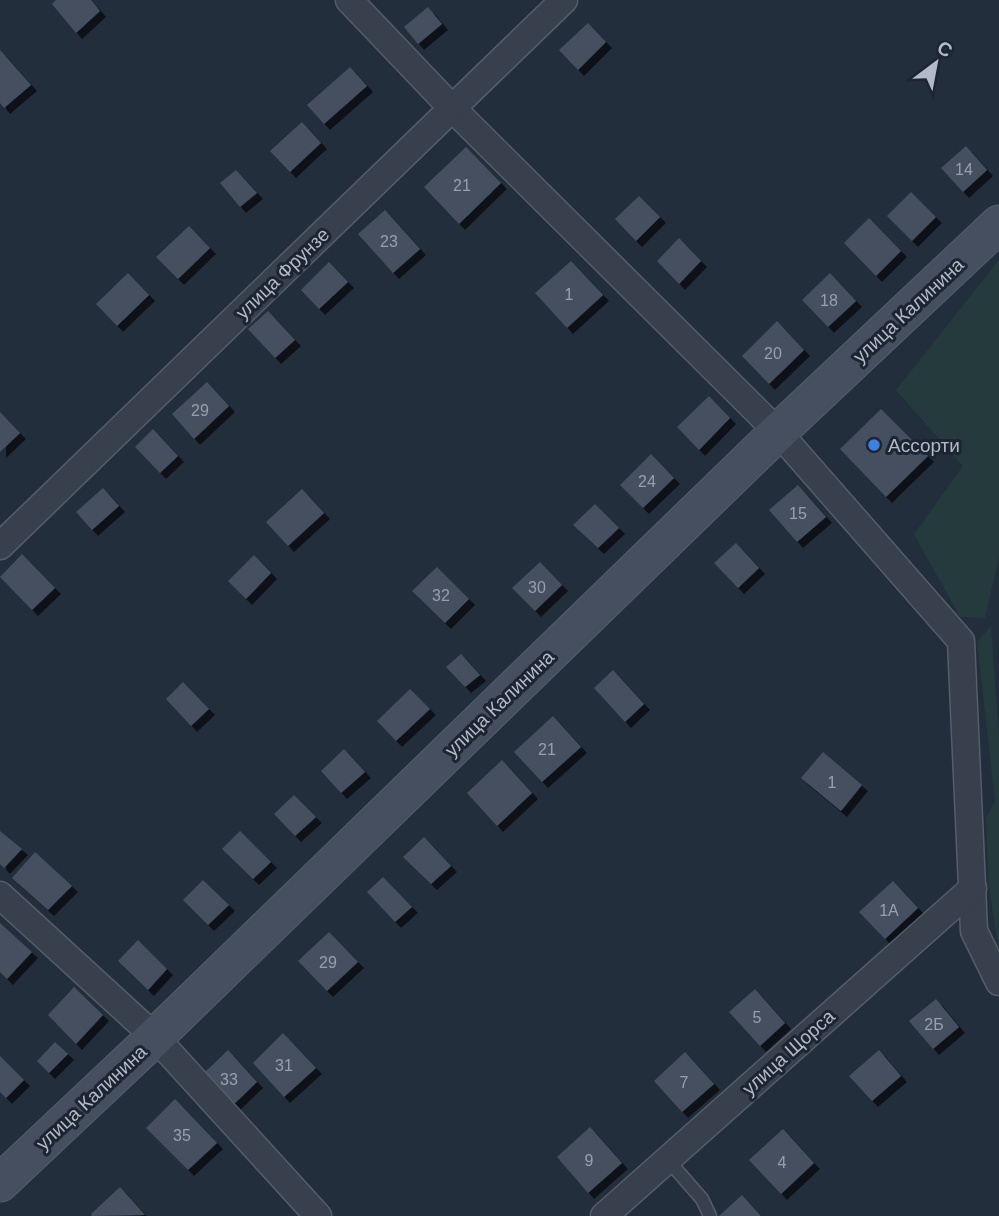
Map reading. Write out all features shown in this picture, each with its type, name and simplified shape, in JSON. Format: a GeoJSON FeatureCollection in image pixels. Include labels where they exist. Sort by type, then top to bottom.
{"type":"FeatureCollection","features":[{"type":"Feature","properties":{"kind":"street"},"geometry":{"type":"LineString","coordinates":[[349,0],[452,108],[778,432],[961,641],[974,931],[999,982]]}},
{"type":"Feature","properties":{"kind":"street","name":"улица Фрунзе"},"geometry":{"type":"LineString","coordinates":[[0,546],[564,0]]}},
{"type":"Feature","properties":{"kind":"street","name":"улица Калинина"},"geometry":{"type":"LineString","coordinates":[[0,1183],[155,1037],[778,432],[999,224]]}},
{"type":"Feature","properties":{"kind":"street","name":"улица Щорса"},"geometry":{"type":"LineString","coordinates":[[604,1216],[973,887]]}},
{"type":"Feature","properties":{"kind":"street"},"geometry":{"type":"LineString","coordinates":[[0,895],[155,1037],[318,1216]]}},
{"type":"Feature","properties":{"kind":"lane"},"geometry":{"type":"LineString","coordinates":[[667,1159],[702,1199],[710,1216]]}},
{"type":"Feature","properties":{"kind":"green space"},"geometry":{"type":"Polygon","coordinates":[[[999,260],[999,557],[985,618],[960,617],[914,534],[963,466],[896,390],[999,260]]]}},
{"type":"Feature","properties":{"kind":"green space"},"geometry":{"type":"Polygon","coordinates":[[[991,626],[999,738],[999,952],[989,887],[986,818],[995,801],[977,642],[991,626]]]}},
{"type":"Feature","properties":{"kind":"building"},"geometry":{"type":"Polygon","coordinates":[[[56,0],[91,0],[100,11],[76,33],[52,4],[56,0]]]}},
{"type":"Feature","properties":{"kind":"building"},"geometry":{"type":"Polygon","coordinates":[[[428,7],[442,24],[418,44],[404,27],[428,7]]]}},
{"type":"Feature","properties":{"kind":"building"},"geometry":{"type":"Polygon","coordinates":[[[588,23],[606,42],[578,70],[559,50],[588,23]]]}},
{"type":"Feature","properties":{"kind":"building"},"geometry":{"type":"Polygon","coordinates":[[[0,50],[31,85],[4,108],[0,103],[0,50]]]}},
{"type":"Feature","properties":{"kind":"building"},"geometry":{"type":"Polygon","coordinates":[[[350,67],[367,86],[324,124],[307,105],[350,67]]]}},
{"type":"Feature","properties":{"kind":"building"},"geometry":{"type":"Polygon","coordinates":[[[302,122],[321,143],[290,172],[270,151],[302,122]]]}},
{"type":"Feature","properties":{"kind":"building"},"geometry":{"type":"Polygon","coordinates":[[[966,146],[987,170],[963,192],[941,168],[966,146]]]}},
{"type":"Feature","properties":{"kind":"building"},"geometry":{"type":"Polygon","coordinates":[[[466,147],[501,183],[459,224],[424,187],[466,147]]]}},
{"type":"Feature","properties":{"kind":"building"},"geometry":{"type":"Polygon","coordinates":[[[236,170],[257,193],[240,207],[220,183],[236,170]]]}},
{"type":"Feature","properties":{"kind":"building"},"geometry":{"type":"Polygon","coordinates":[[[911,192],[936,217],[912,241],[887,216],[911,192]]]}},
{"type":"Feature","properties":{"kind":"building"},"geometry":{"type":"Polygon","coordinates":[[[639,196],[660,217],[636,241],[615,219],[639,196]]]}},
{"type":"Feature","properties":{"kind":"building"},"geometry":{"type":"Polygon","coordinates":[[[385,210],[420,249],[393,273],[358,234],[385,210]]]}},
{"type":"Feature","properties":{"kind":"building"},"geometry":{"type":"Polygon","coordinates":[[[869,218],[901,251],[876,276],[844,243],[869,218]]]}},
{"type":"Feature","properties":{"kind":"building"},"geometry":{"type":"Polygon","coordinates":[[[189,226],[210,248],[178,279],[156,257],[189,226]]]}},
{"type":"Feature","properties":{"kind":"building"},"geometry":{"type":"Polygon","coordinates":[[[679,238],[701,261],[679,284],[657,261],[679,238]]]}},
{"type":"Feature","properties":{"kind":"building"},"geometry":{"type":"Polygon","coordinates":[[[571,261],[603,295],[567,328],[535,293],[571,261]]]}},
{"type":"Feature","properties":{"kind":"building"},"geometry":{"type":"Polygon","coordinates":[[[329,262],[348,282],[319,309],[301,290],[329,262]]]}},
{"type":"Feature","properties":{"kind":"building"},"geometry":{"type":"Polygon","coordinates":[[[128,273],[149,295],[117,326],[96,304],[128,273]]]}},
{"type":"Feature","properties":{"kind":"building"},"geometry":{"type":"Polygon","coordinates":[[[830,273],[856,301],[828,327],[802,300],[830,273]]]}},
{"type":"Feature","properties":{"kind":"building"},"geometry":{"type":"Polygon","coordinates":[[[268,311],[295,340],[275,358],[248,329],[268,311]]]}},
{"type":"Feature","properties":{"kind":"building"},"geometry":{"type":"Polygon","coordinates":[[[777,321],[804,350],[769,384],[742,356],[777,321]]]}},
{"type":"Feature","properties":{"kind":"building"},"geometry":{"type":"Polygon","coordinates":[[[207,382],[229,406],[194,439],[172,414],[207,382]]]}},
{"type":"Feature","properties":{"kind":"building"},"geometry":{"type":"Polygon","coordinates":[[[709,396],[730,418],[699,450],[677,427],[709,396]]]}},
{"type":"Feature","properties":{"kind":"building"},"geometry":{"type":"Polygon","coordinates":[[[881,409],[928,456],[886,497],[840,449],[881,409]]]}},
{"type":"Feature","properties":{"kind":"building"},"geometry":{"type":"Polygon","coordinates":[[[0,412],[20,433],[0,452],[0,412]]]}},
{"type":"Feature","properties":{"kind":"building"},"geometry":{"type":"Polygon","coordinates":[[[153,429],[178,456],[160,473],[135,447],[153,429]]]}},
{"type":"Feature","properties":{"kind":"building"},"geometry":{"type":"Polygon","coordinates":[[[651,454],[674,478],[643,508],[620,485],[651,454]]]}},
{"type":"Feature","properties":{"kind":"building"},"geometry":{"type":"Polygon","coordinates":[[[798,485],[826,517],[797,542],[769,510],[798,485]]]}},
{"type":"Feature","properties":{"kind":"building"},"geometry":{"type":"Polygon","coordinates":[[[103,488],[119,506],[92,530],[76,512],[103,488]]]}},
{"type":"Feature","properties":{"kind":"building"},"geometry":{"type":"Polygon","coordinates":[[[302,489],[324,513],[288,546],[266,522],[302,489]]]}},
{"type":"Feature","properties":{"kind":"building"},"geometry":{"type":"Polygon","coordinates":[[[595,504],[619,528],[598,548],[573,525],[595,504]]]}},
{"type":"Feature","properties":{"kind":"building"},"geometry":{"type":"Polygon","coordinates":[[[736,543],[759,568],[738,588],[714,563],[736,543]]]}},
{"type":"Feature","properties":{"kind":"building"},"geometry":{"type":"Polygon","coordinates":[[[22,554],[55,588],[32,610],[0,577],[22,554]]]}},
{"type":"Feature","properties":{"kind":"building"},"geometry":{"type":"Polygon","coordinates":[[[254,555],[271,573],[246,599],[228,581],[254,555]]]}},
{"type":"Feature","properties":{"kind":"building"},"geometry":{"type":"Polygon","coordinates":[[[540,562],[562,585],[535,611],[512,588],[540,562]]]}},
{"type":"Feature","properties":{"kind":"building"},"geometry":{"type":"Polygon","coordinates":[[[437,567],[469,599],[445,623],[412,591],[437,567]]]}},
{"type":"Feature","properties":{"kind":"building"},"geometry":{"type":"Polygon","coordinates":[[[461,654],[480,675],[465,687],[446,667],[461,654]]]}},
{"type":"Feature","properties":{"kind":"building"},"geometry":{"type":"Polygon","coordinates":[[[613,670],[644,704],[625,722],[594,688],[613,670]]]}},
{"type":"Feature","properties":{"kind":"building"},"geometry":{"type":"Polygon","coordinates":[[[183,682],[209,709],[191,726],[166,699],[183,682]]]}},
{"type":"Feature","properties":{"kind":"building"},"geometry":{"type":"Polygon","coordinates":[[[410,689],[430,709],[396,741],[377,721],[410,689]]]}},
{"type":"Feature","properties":{"kind":"building"},"geometry":{"type":"Polygon","coordinates":[[[553,716],[581,747],[542,782],[514,752],[553,716]]]}},
{"type":"Feature","properties":{"kind":"building"},"geometry":{"type":"Polygon","coordinates":[[[344,749],[365,772],[341,793],[321,771],[344,749]]]}},
{"type":"Feature","properties":{"kind":"building"},"geometry":{"type":"Polygon","coordinates":[[[823,752],[862,785],[841,811],[801,778],[823,752]]]}},
{"type":"Feature","properties":{"kind":"building"},"geometry":{"type":"Polygon","coordinates":[[[502,760],[532,793],[497,826],[467,793],[502,760]]]}},
{"type":"Feature","properties":{"kind":"building"},"geometry":{"type":"Polygon","coordinates":[[[294,795],[316,817],[295,836],[274,814],[294,795]]]}},
{"type":"Feature","properties":{"kind":"building"},"geometry":{"type":"Polygon","coordinates":[[[0,831],[22,849],[4,868],[0,864],[0,831]]]}},
{"type":"Feature","properties":{"kind":"building"},"geometry":{"type":"Polygon","coordinates":[[[240,831],[271,862],[253,879],[222,849],[240,831]]]}},
{"type":"Feature","properties":{"kind":"building"},"geometry":{"type":"Polygon","coordinates":[[[424,837],[451,866],[431,884],[403,857],[424,837]]]}},
{"type":"Feature","properties":{"kind":"building"},"geometry":{"type":"Polygon","coordinates":[[[35,852],[72,886],[48,910],[12,878],[35,852]]]}},
{"type":"Feature","properties":{"kind":"building"},"geometry":{"type":"Polygon","coordinates":[[[383,877],[412,907],[395,922],[367,892],[383,877]]]}},
{"type":"Feature","properties":{"kind":"building"},"geometry":{"type":"Polygon","coordinates":[[[203,880],[229,905],[208,925],[183,900],[203,880]]]}},
{"type":"Feature","properties":{"kind":"building"},"geometry":{"type":"Polygon","coordinates":[[[893,881],[918,908],[885,939],[859,912],[893,881]]]}},
{"type":"Feature","properties":{"kind":"building"},"geometry":{"type":"Polygon","coordinates":[[[0,923],[32,952],[7,979],[0,972],[0,923]]]}},
{"type":"Feature","properties":{"kind":"building"},"geometry":{"type":"Polygon","coordinates":[[[329,932],[358,962],[327,991],[298,961],[329,932]]]}},
{"type":"Feature","properties":{"kind":"building"},"geometry":{"type":"Polygon","coordinates":[[[138,940],[167,969],[148,990],[118,961],[138,940]]]}},
{"type":"Feature","properties":{"kind":"building"},"geometry":{"type":"Polygon","coordinates":[[[74,987],[103,1015],[76,1044],[48,1015],[74,987]]]}},
{"type":"Feature","properties":{"kind":"building"},"geometry":{"type":"Polygon","coordinates":[[[755,989],[785,1023],[760,1046],[729,1012],[755,989]]]}},
{"type":"Feature","properties":{"kind":"building"},"geometry":{"type":"Polygon","coordinates":[[[936,999],[959,1027],[933,1049],[909,1021],[936,999]]]}},
{"type":"Feature","properties":{"kind":"building"},"geometry":{"type":"Polygon","coordinates":[[[283,1033],[316,1068],[284,1097],[253,1063],[283,1033]]]}},
{"type":"Feature","properties":{"kind":"building"},"geometry":{"type":"Polygon","coordinates":[[[55,1042],[68,1054],[49,1073],[37,1061],[55,1042]]]}},
{"type":"Feature","properties":{"kind":"building"},"geometry":{"type":"Polygon","coordinates":[[[228,1050],[257,1082],[231,1107],[201,1076],[228,1050]]]}},
{"type":"Feature","properties":{"kind":"building"},"geometry":{"type":"Polygon","coordinates":[[[879,1050],[901,1076],[872,1101],[849,1076],[879,1050]]]}},
{"type":"Feature","properties":{"kind":"building"},"geometry":{"type":"Polygon","coordinates":[[[685,1052],[714,1084],[682,1112],[654,1081],[685,1052]]]}},
{"type":"Feature","properties":{"kind":"building"},"geometry":{"type":"Polygon","coordinates":[[[0,1056],[24,1080],[6,1098],[0,1092],[0,1056]]]}},
{"type":"Feature","properties":{"kind":"building"},"geometry":{"type":"Polygon","coordinates":[[[175,1099],[217,1143],[188,1170],[146,1128],[175,1099]]]}},
{"type":"Feature","properties":{"kind":"building"},"geometry":{"type":"Polygon","coordinates":[[[590,1127],[622,1163],[588,1193],[557,1157],[590,1127]]]}},
{"type":"Feature","properties":{"kind":"building"},"geometry":{"type":"Polygon","coordinates":[[[783,1129],[814,1163],[781,1194],[749,1160],[783,1129]]]}},
{"type":"Feature","properties":{"kind":"building"},"geometry":{"type":"Polygon","coordinates":[[[120,1187],[145,1215],[92,1216],[91,1214],[120,1187]]]}},
{"type":"Feature","properties":{"kind":"building"},"geometry":{"type":"Polygon","coordinates":[[[742,1195],[761,1216],[719,1216],[742,1195]]]}},
{"type":"Feature","properties":{"kind":"place","name":"Ассорти"},"geometry":{"type":"Point","coordinates":[874,445]}}]}
